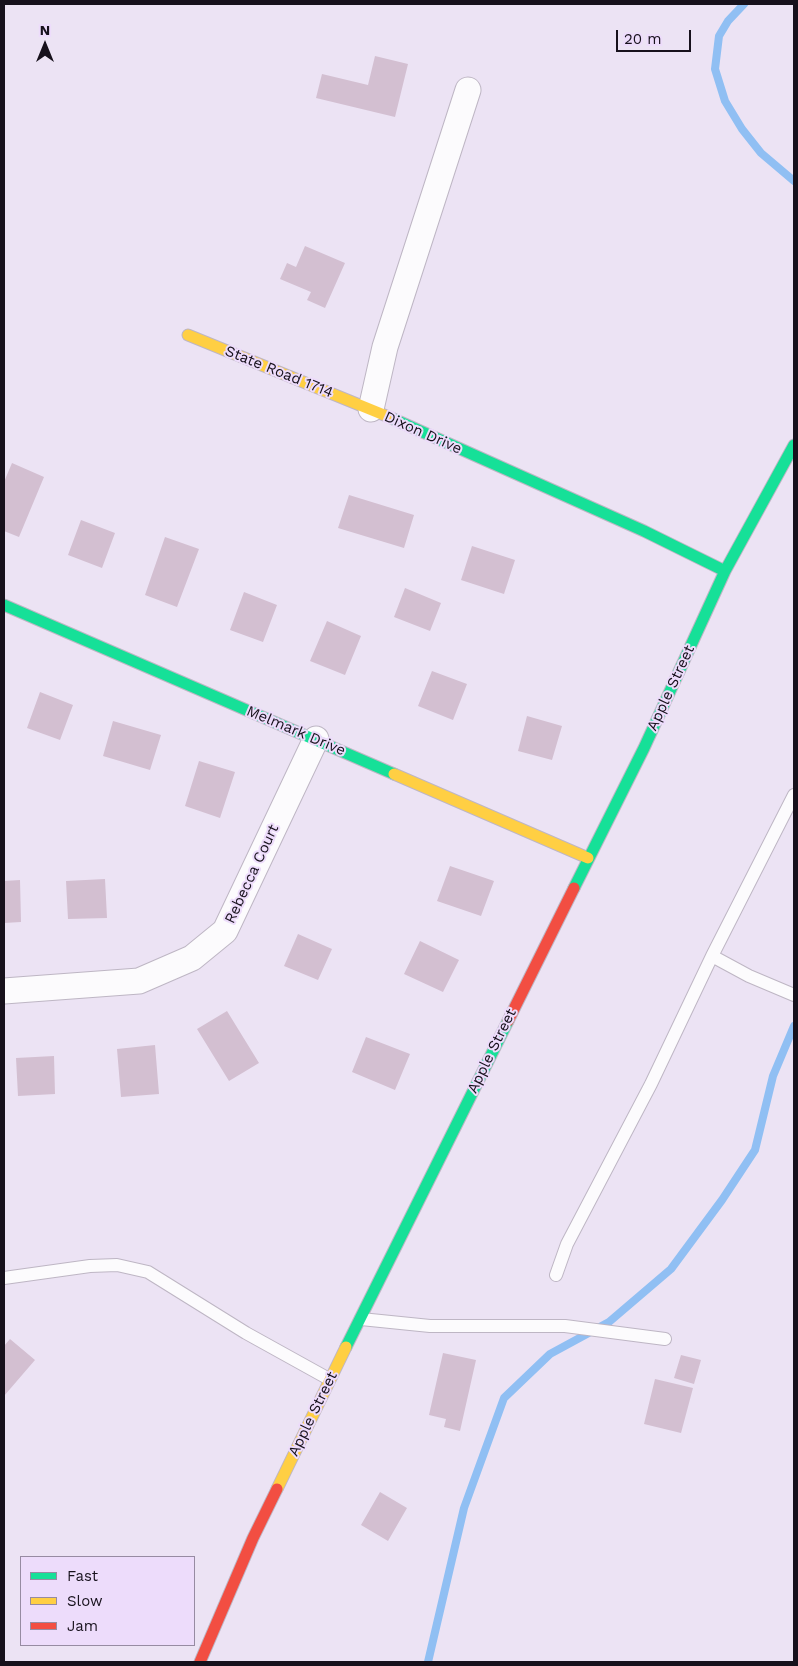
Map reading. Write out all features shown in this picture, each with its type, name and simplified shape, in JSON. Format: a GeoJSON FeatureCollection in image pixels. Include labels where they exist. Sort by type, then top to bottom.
{"type":"FeatureCollection","features":[{"type":"Feature","properties":{"kind":"street","name":"Dixon Drive"},"geometry":{"type":"LineString","coordinates":[[468,90],[385,347],[371,409],[644,531],[725,571]]}},
{"type":"Feature","properties":{"kind":"street","name":"State Road 1714"},"geometry":{"type":"LineString","coordinates":[[188,335],[371,409]]}},
{"type":"Feature","properties":{"kind":"street","name":"Apple Street"},"geometry":{"type":"LineString","coordinates":[[200,1662],[253,1538],[329,1379],[362,1319],[372,1293],[644,748],[725,571],[792,454]]}},
{"type":"Feature","properties":{"kind":"street","name":"Melmark Drive"},"geometry":{"type":"LineString","coordinates":[[4,604],[588,858]]}},
{"type":"Feature","properties":{"kind":"street","name":"Rebecca Court"},"geometry":{"type":"LineString","coordinates":[[4,991],[139,981],[192,958],[218,937],[225,931],[316,739]]}},
{"type":"Feature","properties":{"kind":"lane"},"geometry":{"type":"LineString","coordinates":[[556,1275],[568,1244],[651,1084],[712,956],[794,795]]}},
{"type":"Feature","properties":{"kind":"lane"},"geometry":{"type":"LineString","coordinates":[[712,956],[749,976],[794,995]]}},
{"type":"Feature","properties":{"kind":"lane"},"geometry":{"type":"LineString","coordinates":[[4,1278],[90,1266],[117,1265],[148,1272],[246,1333],[329,1379]]}},
{"type":"Feature","properties":{"kind":"lane"},"geometry":{"type":"LineString","coordinates":[[362,1319],[430,1326],[565,1326],[665,1339]]}},
{"type":"Feature","properties":{"kind":"building"},"geometry":{"type":"Polygon","coordinates":[[[375,56],[408,64],[395,117],[316,98],[322,74],[368,85],[375,56]]]}},
{"type":"Feature","properties":{"kind":"building"},"geometry":{"type":"Polygon","coordinates":[[[305,246],[345,263],[325,308],[307,300],[311,292],[280,279],[287,263],[296,267],[305,246]]]}},
{"type":"Feature","properties":{"kind":"building"},"geometry":{"type":"Polygon","coordinates":[[[12,463],[44,477],[19,537],[4,531],[4,482],[12,463]]]}},
{"type":"Feature","properties":{"kind":"building"},"geometry":{"type":"Polygon","coordinates":[[[349,495],[414,515],[404,548],[338,528],[349,495]]]}},
{"type":"Feature","properties":{"kind":"building"},"geometry":{"type":"Polygon","coordinates":[[[81,520],[115,533],[102,568],[68,555],[81,520]]]}},
{"type":"Feature","properties":{"kind":"building"},"geometry":{"type":"Polygon","coordinates":[[[165,537],[199,549],[177,607],[145,595],[165,537]]]}},
{"type":"Feature","properties":{"kind":"building"},"geometry":{"type":"Polygon","coordinates":[[[472,546],[515,560],[504,594],[461,580],[472,546]]]}},
{"type":"Feature","properties":{"kind":"building"},"geometry":{"type":"Polygon","coordinates":[[[405,588],[441,603],[430,631],[394,617],[405,588]]]}},
{"type":"Feature","properties":{"kind":"building"},"geometry":{"type":"Polygon","coordinates":[[[244,592],[277,605],[263,642],[230,630],[244,592]]]}},
{"type":"Feature","properties":{"kind":"building"},"geometry":{"type":"Polygon","coordinates":[[[327,621],[361,636],[345,675],[310,661],[327,621]]]}},
{"type":"Feature","properties":{"kind":"building"},"geometry":{"type":"Polygon","coordinates":[[[432,671],[467,684],[453,720],[418,706],[432,671]]]}},
{"type":"Feature","properties":{"kind":"building"},"geometry":{"type":"Polygon","coordinates":[[[40,692],[73,705],[60,740],[27,728],[40,692]]]}},
{"type":"Feature","properties":{"kind":"building"},"geometry":{"type":"Polygon","coordinates":[[[527,716],[562,726],[552,760],[518,751],[527,716]]]}},
{"type":"Feature","properties":{"kind":"building"},"geometry":{"type":"Polygon","coordinates":[[[113,721],[161,735],[150,770],[103,756],[113,721]]]}},
{"type":"Feature","properties":{"kind":"building"},"geometry":{"type":"Polygon","coordinates":[[[199,761],[235,772],[220,818],[185,806],[199,761]]]}},
{"type":"Feature","properties":{"kind":"building"},"geometry":{"type":"Polygon","coordinates":[[[450,866],[494,881],[481,916],[437,901],[450,866]]]}},
{"type":"Feature","properties":{"kind":"building"},"geometry":{"type":"Polygon","coordinates":[[[105,879],[107,918],[68,919],[66,881],[105,879]]]}},
{"type":"Feature","properties":{"kind":"building"},"geometry":{"type":"Polygon","coordinates":[[[20,880],[21,922],[4,923],[4,881],[20,880]]]}},
{"type":"Feature","properties":{"kind":"building"},"geometry":{"type":"Polygon","coordinates":[[[298,934],[332,949],[318,980],[284,966],[298,934]]]}},
{"type":"Feature","properties":{"kind":"building"},"geometry":{"type":"Polygon","coordinates":[[[420,941],[459,960],[443,992],[404,974],[420,941]]]}},
{"type":"Feature","properties":{"kind":"building"},"geometry":{"type":"Polygon","coordinates":[[[227,1011],[259,1063],[229,1081],[197,1029],[227,1011]]]}},
{"type":"Feature","properties":{"kind":"building"},"geometry":{"type":"Polygon","coordinates":[[[366,1037],[410,1054],[395,1090],[352,1072],[366,1037]]]}},
{"type":"Feature","properties":{"kind":"building"},"geometry":{"type":"Polygon","coordinates":[[[155,1045],[159,1094],[121,1097],[117,1049],[155,1045]]]}},
{"type":"Feature","properties":{"kind":"building"},"geometry":{"type":"Polygon","coordinates":[[[54,1056],[55,1094],[18,1096],[16,1058],[54,1056]]]}},
{"type":"Feature","properties":{"kind":"building"},"geometry":{"type":"Polygon","coordinates":[[[10,1339],[35,1360],[4,1396],[4,1346],[10,1339]]]}},
{"type":"Feature","properties":{"kind":"building"},"geometry":{"type":"Polygon","coordinates":[[[443,1353],[476,1360],[460,1431],[444,1427],[446,1419],[429,1415],[443,1353]]]}},
{"type":"Feature","properties":{"kind":"building"},"geometry":{"type":"Polygon","coordinates":[[[681,1355],[701,1360],[694,1384],[674,1378],[681,1355]]]}},
{"type":"Feature","properties":{"kind":"building"},"geometry":{"type":"Polygon","coordinates":[[[655,1379],[693,1388],[681,1433],[644,1424],[655,1379]]]}},
{"type":"Feature","properties":{"kind":"building"},"geometry":{"type":"Polygon","coordinates":[[[380,1492],[407,1508],[388,1541],[361,1525],[380,1492]]]}},
{"type":"Feature","properties":{"kind":"waterway"},"geometry":{"type":"LineString","coordinates":[[744,4],[728,21],[719,36],[715,69],[725,101],[742,129],[761,153],[794,181]]}},
{"type":"Feature","properties":{"kind":"waterway"},"geometry":{"type":"LineString","coordinates":[[428,1662],[464,1508],[504,1398],[550,1354],[609,1322],[671,1269],[722,1200],[755,1150],[773,1076],[794,1026]]}},
{"type":"Feature","properties":{"kind":"traffic: fast"},"geometry":{"type":"LineString","coordinates":[[389,417],[644,531],[725,571]]}},
{"type":"Feature","properties":{"kind":"traffic: fast"},"geometry":{"type":"LineString","coordinates":[[574,888],[644,748],[725,571],[794,445]]}},
{"type":"Feature","properties":{"kind":"traffic: fast"},"geometry":{"type":"LineString","coordinates":[[4,605],[394,774]]}},
{"type":"Feature","properties":{"kind":"traffic: fast"},"geometry":{"type":"LineString","coordinates":[[346,1347],[508,1021]]}},
{"type":"Feature","properties":{"kind":"traffic: slow"},"geometry":{"type":"LineString","coordinates":[[188,335],[389,417]]}},
{"type":"Feature","properties":{"kind":"traffic: slow"},"geometry":{"type":"LineString","coordinates":[[394,774],[588,858]]}},
{"type":"Feature","properties":{"kind":"traffic: slow"},"geometry":{"type":"LineString","coordinates":[[277,1489],[346,1347]]}},
{"type":"Feature","properties":{"kind":"traffic: jam"},"geometry":{"type":"LineString","coordinates":[[508,1021],[574,888]]}},
{"type":"Feature","properties":{"kind":"traffic: jam"},"geometry":{"type":"LineString","coordinates":[[200,1662],[253,1538],[277,1489]]}}]}
